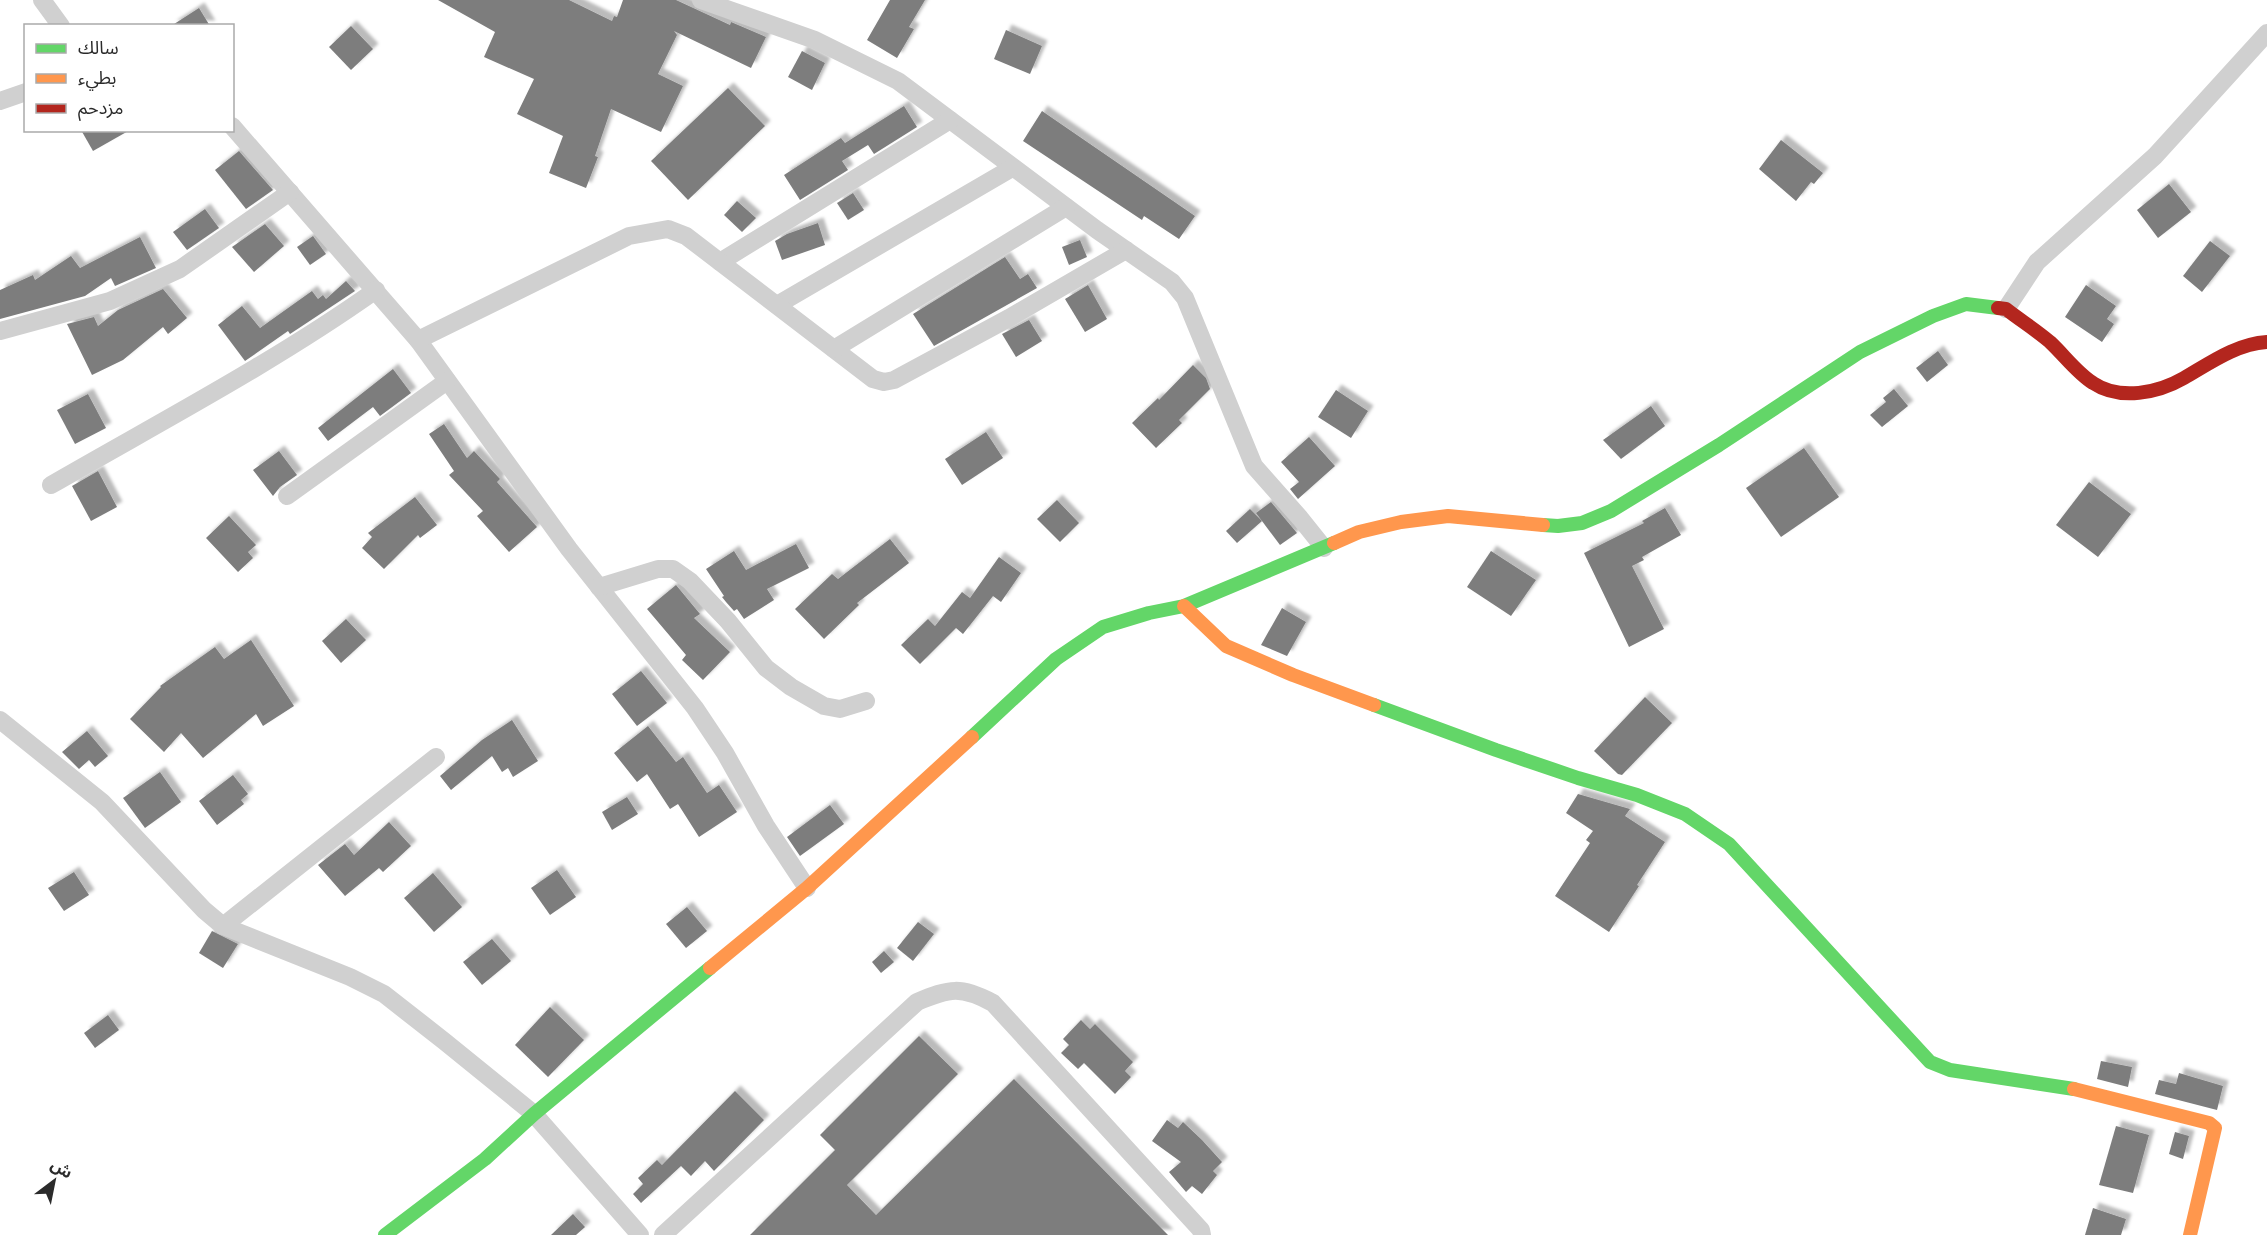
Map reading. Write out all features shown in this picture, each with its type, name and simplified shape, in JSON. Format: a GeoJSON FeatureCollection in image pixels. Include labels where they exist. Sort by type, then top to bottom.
{"type":"FeatureCollection","features":[{"type":"Feature","properties":{"kind":"main road"},"geometry":{"type":"LineString","coordinates":[[385,1235],[485,1159],[534,1114],[807,888],[1056,659],[1103,627],[1149,613],[1184,606],[1359,531],[1401,522],[1449,516],[1558,526],[1582,523],[1611,511],[1719,445],[1860,352],[1933,316],[1966,304],[2006,309],[2048,341],[2092,383],[2111,392],[2133,394],[2172,385],[2221,356],[2252,343],[2267,342]]}},
{"type":"Feature","properties":{"kind":"main road"},"geometry":{"type":"LineString","coordinates":[[1184,606],[1227,646],[1293,675],[1496,750],[1637,795],[1685,814],[1729,844],[1930,1062],[1939,1066],[2084,1091],[2210,1123],[2215,1128],[2214,1139],[2190,1235]]}},
{"type":"Feature","properties":{"kind":"street"},"geometry":{"type":"LineString","coordinates":[[42,0],[60,24]]}},
{"type":"Feature","properties":{"kind":"street"},"geometry":{"type":"LineString","coordinates":[[700,0],[815,40],[898,81],[1012,168],[1172,282],[1185,298],[1254,466],[1323,548]]}},
{"type":"Feature","properties":{"kind":"street"},"geometry":{"type":"LineString","coordinates":[[2006,309],[2037,262],[2155,156],[2267,33]]}},
{"type":"Feature","properties":{"kind":"street"},"geometry":{"type":"LineString","coordinates":[[0,101],[24,93]]}},
{"type":"Feature","properties":{"kind":"street"},"geometry":{"type":"LineString","coordinates":[[720,262],[950,120]]}},
{"type":"Feature","properties":{"kind":"street"},"geometry":{"type":"LineString","coordinates":[[234,128],[418,340],[562,540],[695,708],[725,753],[766,826],[807,888]]}},
{"type":"Feature","properties":{"kind":"street"},"geometry":{"type":"LineString","coordinates":[[777,305],[1012,168]]}},
{"type":"Feature","properties":{"kind":"street"},"geometry":{"type":"LineString","coordinates":[[0,331],[110,301],[180,269],[290,192]]}},
{"type":"Feature","properties":{"kind":"street"},"geometry":{"type":"LineString","coordinates":[[834,349],[1066,207]]}},
{"type":"Feature","properties":{"kind":"street"},"geometry":{"type":"LineString","coordinates":[[418,340],[629,236],[668,230],[686,236],[873,379],[884,382],[894,380],[1009,318],[1126,250]]}},
{"type":"Feature","properties":{"kind":"street"},"geometry":{"type":"LineString","coordinates":[[51,485],[332,321],[376,290]]}},
{"type":"Feature","properties":{"kind":"street"},"geometry":{"type":"LineString","coordinates":[[288,496],[447,381]]}},
{"type":"Feature","properties":{"kind":"street"},"geometry":{"type":"LineString","coordinates":[[599,587],[658,569],[673,569],[690,580],[766,668],[791,687],[824,706],[840,709],[866,701]]}},
{"type":"Feature","properties":{"kind":"street"},"geometry":{"type":"LineString","coordinates":[[0,720],[102,802],[195,901],[223,926],[350,977],[384,994],[534,1114],[640,1235]]}},
{"type":"Feature","properties":{"kind":"street"},"geometry":{"type":"LineString","coordinates":[[223,926],[436,757]]}},
{"type":"Feature","properties":{"kind":"street"},"geometry":{"type":"LineString","coordinates":[[663,1235],[917,1002],[942,992],[972,992],[993,1003],[1201,1230],[1203,1235]]}},
{"type":"Feature","properties":{"kind":"building"},"geometry":{"type":"Polygon","coordinates":[[[438,0],[569,0],[612,21],[614,16],[617,17],[623,0],[676,0],[730,25],[731,22],[766,37],[751,68],[674,31],[677,35],[658,74],[683,86],[661,132],[611,109],[595,156],[598,157],[586,188],[549,173],[563,136],[517,114],[534,79],[484,57],[495,32],[438,0]]]}},
{"type":"Feature","properties":{"kind":"building"},"geometry":{"type":"Polygon","coordinates":[[[890,0],[925,0],[909,27],[914,29],[897,58],[867,40],[890,0]]]}},
{"type":"Feature","properties":{"kind":"building"},"geometry":{"type":"Polygon","coordinates":[[[199,8],[209,24],[174,24],[199,8]]]}},
{"type":"Feature","properties":{"kind":"building"},"geometry":{"type":"Polygon","coordinates":[[[351,26],[373,49],[351,70],[329,47],[351,26]]]}},
{"type":"Feature","properties":{"kind":"building"},"geometry":{"type":"Polygon","coordinates":[[[1006,30],[1042,46],[1030,74],[994,59],[1006,30]]]}},
{"type":"Feature","properties":{"kind":"building"},"geometry":{"type":"Polygon","coordinates":[[[802,51],[825,63],[812,90],[788,77],[802,51]]]}},
{"type":"Feature","properties":{"kind":"building"},"geometry":{"type":"Polygon","coordinates":[[[728,88],[765,126],[688,200],[651,161],[728,88]]]}},
{"type":"Feature","properties":{"kind":"building"},"geometry":{"type":"Polygon","coordinates":[[[904,106],[917,127],[874,154],[868,145],[842,161],[848,170],[800,200],[784,175],[841,138],[845,143],[904,106]]]}},
{"type":"Feature","properties":{"kind":"building"},"geometry":{"type":"Polygon","coordinates":[[[1042,111],[1195,216],[1179,239],[1144,216],[1142,220],[1023,141],[1042,111]]]}},
{"type":"Feature","properties":{"kind":"building"},"geometry":{"type":"Polygon","coordinates":[[[82,132],[126,132],[93,151],[82,132]]]}},
{"type":"Feature","properties":{"kind":"building"},"geometry":{"type":"Polygon","coordinates":[[[1781,140],[1823,173],[1814,184],[1811,182],[1796,201],[1759,169],[1781,140]]]}},
{"type":"Feature","properties":{"kind":"building"},"geometry":{"type":"Polygon","coordinates":[[[239,151],[273,190],[246,209],[215,170],[239,151]]]}},
{"type":"Feature","properties":{"kind":"building"},"geometry":{"type":"Polygon","coordinates":[[[2169,184],[2191,212],[2158,238],[2137,210],[2169,184]]]}},
{"type":"Feature","properties":{"kind":"building"},"geometry":{"type":"Polygon","coordinates":[[[853,193],[864,210],[848,220],[837,203],[853,193]]]}},
{"type":"Feature","properties":{"kind":"building"},"geometry":{"type":"Polygon","coordinates":[[[737,201],[756,218],[742,232],[724,215],[737,201]]]}},
{"type":"Feature","properties":{"kind":"building"},"geometry":{"type":"Polygon","coordinates":[[[205,209],[219,228],[187,250],[173,232],[205,209]]]}},
{"type":"Feature","properties":{"kind":"building"},"geometry":{"type":"Polygon","coordinates":[[[818,223],[825,245],[782,260],[775,241],[787,234],[818,223]]]}},
{"type":"Feature","properties":{"kind":"building"},"geometry":{"type":"Polygon","coordinates":[[[265,224],[284,246],[254,272],[232,247],[265,224]]]}},
{"type":"Feature","properties":{"kind":"building"},"geometry":{"type":"Polygon","coordinates":[[[313,236],[326,254],[310,265],[297,247],[313,236]]]}},
{"type":"Feature","properties":{"kind":"building"},"geometry":{"type":"Polygon","coordinates":[[[140,237],[156,268],[115,286],[111,278],[85,296],[0,319],[0,290],[33,275],[35,280],[71,256],[80,268],[140,237]]]}},
{"type":"Feature","properties":{"kind":"building"},"geometry":{"type":"Polygon","coordinates":[[[1080,240],[1087,257],[1069,265],[1062,247],[1080,240]]]}},
{"type":"Feature","properties":{"kind":"building"},"geometry":{"type":"Polygon","coordinates":[[[2210,241],[2230,256],[2202,292],[2183,276],[2210,241]]]}},
{"type":"Feature","properties":{"kind":"building"},"geometry":{"type":"Polygon","coordinates":[[[1005,257],[1020,279],[1028,274],[1037,288],[934,346],[913,314],[1005,257]]]}},
{"type":"Feature","properties":{"kind":"building"},"geometry":{"type":"Polygon","coordinates":[[[346,281],[355,291],[290,334],[288,331],[245,361],[218,325],[242,306],[260,328],[312,291],[318,299],[323,295],[326,299],[346,281]]]}},
{"type":"Feature","properties":{"kind":"building"},"geometry":{"type":"Polygon","coordinates":[[[1088,285],[1107,319],[1085,332],[1065,299],[1088,285]]]}},
{"type":"Feature","properties":{"kind":"building"},"geometry":{"type":"Polygon","coordinates":[[[2086,285],[2116,306],[2107,319],[2114,324],[2102,342],[2065,317],[2086,285]]]}},
{"type":"Feature","properties":{"kind":"building"},"geometry":{"type":"Polygon","coordinates":[[[163,289],[187,318],[168,334],[163,327],[123,360],[92,375],[67,324],[94,317],[98,326],[118,310],[163,289]]]}},
{"type":"Feature","properties":{"kind":"building"},"geometry":{"type":"Polygon","coordinates":[[[1029,320],[1042,341],[1016,357],[1002,334],[1029,320]]]}},
{"type":"Feature","properties":{"kind":"building"},"geometry":{"type":"Polygon","coordinates":[[[1938,351],[1948,365],[1927,382],[1916,368],[1938,351]]]}},
{"type":"Feature","properties":{"kind":"building"},"geometry":{"type":"Polygon","coordinates":[[[1193,365],[1206,378],[1210,389],[1179,420],[1182,423],[1156,448],[1132,423],[1158,398],[1159,400],[1193,365]]]}},
{"type":"Feature","properties":{"kind":"building"},"geometry":{"type":"Polygon","coordinates":[[[393,369],[411,393],[380,416],[373,407],[328,441],[318,428],[393,369]]]}},
{"type":"Feature","properties":{"kind":"building"},"geometry":{"type":"Polygon","coordinates":[[[1894,389],[1908,406],[1882,427],[1870,415],[1886,402],[1883,398],[1894,389]]]}},
{"type":"Feature","properties":{"kind":"building"},"geometry":{"type":"Polygon","coordinates":[[[1336,390],[1368,411],[1351,438],[1318,417],[1336,390]]]}},
{"type":"Feature","properties":{"kind":"building"},"geometry":{"type":"Polygon","coordinates":[[[88,394],[106,428],[75,444],[57,410],[88,394]]]}},
{"type":"Feature","properties":{"kind":"building"},"geometry":{"type":"Polygon","coordinates":[[[1651,406],[1665,426],[1621,459],[1603,440],[1651,406]]]}},
{"type":"Feature","properties":{"kind":"building"},"geometry":{"type":"Polygon","coordinates":[[[444,424],[467,458],[474,451],[500,479],[497,482],[537,527],[509,552],[477,516],[483,511],[449,475],[454,471],[429,434],[444,424]]]}},
{"type":"Feature","properties":{"kind":"building"},"geometry":{"type":"Polygon","coordinates":[[[986,432],[1003,458],[962,485],[945,459],[986,432]]]}},
{"type":"Feature","properties":{"kind":"building"},"geometry":{"type":"Polygon","coordinates":[[[1309,437],[1335,466],[1298,499],[1290,489],[1299,482],[1281,462],[1309,437]]]}},
{"type":"Feature","properties":{"kind":"building"},"geometry":{"type":"Polygon","coordinates":[[[1804,448],[1839,497],[1781,537],[1746,488],[1804,448]]]}},
{"type":"Feature","properties":{"kind":"building"},"geometry":{"type":"Polygon","coordinates":[[[279,451],[297,475],[280,487],[273,496],[253,470],[279,451]]]}},
{"type":"Feature","properties":{"kind":"building"},"geometry":{"type":"Polygon","coordinates":[[[98,471],[117,507],[91,521],[72,486],[98,471]]]}},
{"type":"Feature","properties":{"kind":"building"},"geometry":{"type":"Polygon","coordinates":[[[2089,482],[2131,514],[2098,557],[2056,525],[2089,482]]]}},
{"type":"Feature","properties":{"kind":"building"},"geometry":{"type":"Polygon","coordinates":[[[415,497],[437,525],[420,538],[418,535],[384,569],[362,548],[372,537],[368,533],[415,497]]]}},
{"type":"Feature","properties":{"kind":"building"},"geometry":{"type":"Polygon","coordinates":[[[1057,500],[1079,523],[1060,542],[1037,519],[1057,500]]]}},
{"type":"Feature","properties":{"kind":"building"},"geometry":{"type":"Polygon","coordinates":[[[1271,502],[1297,533],[1280,545],[1256,513],[1271,502]]]}},
{"type":"Feature","properties":{"kind":"building"},"geometry":{"type":"Polygon","coordinates":[[[1665,508],[1681,535],[1642,557],[1644,560],[1632,566],[1664,629],[1629,647],[1584,553],[1644,523],[1642,521],[1665,508]]]}},
{"type":"Feature","properties":{"kind":"building"},"geometry":{"type":"Polygon","coordinates":[[[1250,509],[1262,521],[1237,543],[1226,531],[1250,509]]]}},
{"type":"Feature","properties":{"kind":"building"},"geometry":{"type":"Polygon","coordinates":[[[229,516],[256,545],[248,552],[253,558],[238,572],[206,538],[229,516]]]}},
{"type":"Feature","properties":{"kind":"building"},"geometry":{"type":"Polygon","coordinates":[[[890,539],[909,563],[857,603],[859,605],[824,639],[795,609],[832,574],[838,579],[890,539]]]}},
{"type":"Feature","properties":{"kind":"building"},"geometry":{"type":"Polygon","coordinates":[[[796,544],[809,568],[767,589],[774,600],[744,619],[737,609],[734,611],[722,597],[724,596],[706,569],[734,551],[746,570],[796,544]]]}},
{"type":"Feature","properties":{"kind":"building"},"geometry":{"type":"Polygon","coordinates":[[[1491,551],[1536,580],[1511,616],[1467,587],[1491,551]]]}},
{"type":"Feature","properties":{"kind":"building"},"geometry":{"type":"Polygon","coordinates":[[[999,557],[1021,573],[1001,602],[993,596],[963,634],[956,628],[920,664],[901,645],[928,619],[935,626],[962,592],[970,598],[999,557]]]}},
{"type":"Feature","properties":{"kind":"building"},"geometry":{"type":"Polygon","coordinates":[[[676,585],[700,614],[694,618],[730,652],[703,680],[682,660],[686,655],[647,609],[676,585]]]}},
{"type":"Feature","properties":{"kind":"building"},"geometry":{"type":"Polygon","coordinates":[[[1282,608],[1306,622],[1287,656],[1261,645],[1282,608]]]}},
{"type":"Feature","properties":{"kind":"building"},"geometry":{"type":"Polygon","coordinates":[[[346,619],[366,640],[341,663],[322,641],[346,619]]]}},
{"type":"Feature","properties":{"kind":"building"},"geometry":{"type":"Polygon","coordinates":[[[251,640],[294,706],[263,726],[256,714],[203,758],[181,733],[164,752],[130,719],[160,686],[215,647],[224,659],[251,640]]]}},
{"type":"Feature","properties":{"kind":"building"},"geometry":{"type":"Polygon","coordinates":[[[641,671],[667,703],[637,726],[612,694],[641,671]]]}},
{"type":"Feature","properties":{"kind":"building"},"geometry":{"type":"Polygon","coordinates":[[[1645,697],[1672,723],[1622,775],[1618,774],[1594,751],[1645,697]]]}},
{"type":"Feature","properties":{"kind":"building"},"geometry":{"type":"Polygon","coordinates":[[[512,720],[538,761],[513,777],[508,768],[502,772],[492,756],[451,790],[440,776],[482,740],[512,720]]]}},
{"type":"Feature","properties":{"kind":"building"},"geometry":{"type":"Polygon","coordinates":[[[648,726],[676,762],[683,757],[707,793],[719,785],[737,812],[699,837],[678,804],[670,809],[647,774],[637,782],[614,753],[648,726]]]}},
{"type":"Feature","properties":{"kind":"building"},"geometry":{"type":"Polygon","coordinates":[[[87,731],[108,756],[95,767],[89,760],[79,769],[62,752],[87,731]]]}},
{"type":"Feature","properties":{"kind":"building"},"geometry":{"type":"Polygon","coordinates":[[[160,772],[181,802],[145,828],[123,798],[160,772]]]}},
{"type":"Feature","properties":{"kind":"building"},"geometry":{"type":"Polygon","coordinates":[[[233,775],[248,794],[241,800],[244,804],[217,825],[199,801],[233,775]]]}},
{"type":"Feature","properties":{"kind":"building"},"geometry":{"type":"Polygon","coordinates":[[[1578,794],[1630,809],[1625,816],[1665,842],[1609,932],[1555,896],[1590,843],[1586,840],[1593,831],[1566,813],[1578,794]]]}},
{"type":"Feature","properties":{"kind":"building"},"geometry":{"type":"Polygon","coordinates":[[[627,797],[638,814],[612,830],[602,812],[627,797]]]}},
{"type":"Feature","properties":{"kind":"building"},"geometry":{"type":"Polygon","coordinates":[[[830,805],[844,824],[800,856],[787,837],[830,805]]]}},
{"type":"Feature","properties":{"kind":"building"},"geometry":{"type":"Polygon","coordinates":[[[389,822],[411,846],[383,872],[379,868],[345,896],[318,865],[345,844],[354,855],[389,822]]]}},
{"type":"Feature","properties":{"kind":"building"},"geometry":{"type":"Polygon","coordinates":[[[557,870],[576,897],[550,915],[531,888],[557,870]]]}},
{"type":"Feature","properties":{"kind":"building"},"geometry":{"type":"Polygon","coordinates":[[[74,872],[89,895],[64,911],[48,888],[74,872]]]}},
{"type":"Feature","properties":{"kind":"building"},"geometry":{"type":"Polygon","coordinates":[[[433,873],[462,907],[434,932],[404,898],[433,873]]]}},
{"type":"Feature","properties":{"kind":"building"},"geometry":{"type":"Polygon","coordinates":[[[687,907],[707,931],[686,948],[666,924],[687,907]]]}},
{"type":"Feature","properties":{"kind":"building"},"geometry":{"type":"Polygon","coordinates":[[[918,922],[934,934],[913,961],[897,948],[918,922]]]}},
{"type":"Feature","properties":{"kind":"building"},"geometry":{"type":"Polygon","coordinates":[[[212,931],[238,944],[223,968],[199,953],[212,931]]]}},
{"type":"Feature","properties":{"kind":"building"},"geometry":{"type":"Polygon","coordinates":[[[492,939],[511,961],[482,985],[463,962],[492,939]]]}},
{"type":"Feature","properties":{"kind":"building"},"geometry":{"type":"Polygon","coordinates":[[[884,951],[894,962],[881,973],[872,962],[884,951]]]}},
{"type":"Feature","properties":{"kind":"building"},"geometry":{"type":"Polygon","coordinates":[[[550,1007],[584,1040],[548,1077],[515,1045],[550,1007]]]}},
{"type":"Feature","properties":{"kind":"building"},"geometry":{"type":"Polygon","coordinates":[[[108,1015],[119,1030],[95,1048],[84,1033],[108,1015]]]}},
{"type":"Feature","properties":{"kind":"building"},"geometry":{"type":"Polygon","coordinates":[[[1081,1020],[1090,1029],[1095,1024],[1133,1062],[1125,1071],[1131,1077],[1115,1094],[1084,1063],[1078,1069],[1061,1053],[1069,1045],[1063,1039],[1081,1020]]]}},
{"type":"Feature","properties":{"kind":"building"},"geometry":{"type":"Polygon","coordinates":[[[919,1036],[958,1074],[847,1185],[876,1215],[1014,1079],[1168,1235],[750,1235],[835,1150],[820,1135],[919,1036]]]}},
{"type":"Feature","properties":{"kind":"building"},"geometry":{"type":"Polygon","coordinates":[[[2101,1061],[2132,1067],[2128,1087],[2097,1079],[2101,1061]]]}},
{"type":"Feature","properties":{"kind":"building"},"geometry":{"type":"Polygon","coordinates":[[[2179,1073],[2223,1086],[2217,1110],[2155,1094],[2159,1080],[2176,1084],[2179,1073]]]}},
{"type":"Feature","properties":{"kind":"building"},"geometry":{"type":"Polygon","coordinates":[[[735,1091],[764,1120],[714,1171],[705,1161],[691,1176],[681,1166],[641,1203],[633,1194],[643,1184],[638,1178],[657,1160],[662,1165],[735,1091]]]}},
{"type":"Feature","properties":{"kind":"building"},"geometry":{"type":"Polygon","coordinates":[[[1167,1120],[1178,1128],[1183,1122],[1222,1162],[1213,1171],[1217,1175],[1202,1194],[1192,1186],[1186,1192],[1169,1172],[1181,1162],[1152,1141],[1167,1120]]]}},
{"type":"Feature","properties":{"kind":"building"},"geometry":{"type":"Polygon","coordinates":[[[2116,1126],[2149,1135],[2133,1193],[2099,1185],[2116,1126]]]}},
{"type":"Feature","properties":{"kind":"building"},"geometry":{"type":"Polygon","coordinates":[[[2175,1132],[2189,1136],[2183,1159],[2169,1154],[2175,1132]]]}},
{"type":"Feature","properties":{"kind":"building"},"geometry":{"type":"Polygon","coordinates":[[[2093,1208],[2126,1219],[2121,1235],[2085,1235],[2093,1208]]]}},
{"type":"Feature","properties":{"kind":"building"},"geometry":{"type":"Polygon","coordinates":[[[573,1214],[585,1227],[576,1235],[551,1235],[573,1214]]]}},
{"type":"Feature","properties":{"kind":"traffic: fast"},"geometry":{"type":"LineString","coordinates":[[1543,525],[1582,523],[1611,511],[1719,445],[1860,352],[1933,316],[1966,304],[1998,308]]}},
{"type":"Feature","properties":{"kind":"traffic: fast"},"geometry":{"type":"LineString","coordinates":[[972,737],[1056,659],[1103,627],[1149,613],[1184,606],[1334,543]]}},
{"type":"Feature","properties":{"kind":"traffic: fast"},"geometry":{"type":"LineString","coordinates":[[1374,705],[1496,750],[1637,795],[1685,814],[1729,844],[1930,1062],[1950,1070],[2074,1089]]}},
{"type":"Feature","properties":{"kind":"traffic: fast"},"geometry":{"type":"LineString","coordinates":[[385,1235],[485,1159],[534,1114],[710,968]]}},
{"type":"Feature","properties":{"kind":"traffic: slow"},"geometry":{"type":"LineString","coordinates":[[1334,543],[1359,532],[1401,522],[1448,516],[1543,525]]}},
{"type":"Feature","properties":{"kind":"traffic: slow"},"geometry":{"type":"LineString","coordinates":[[1184,606],[1226,646],[1293,675],[1374,705]]}},
{"type":"Feature","properties":{"kind":"traffic: slow"},"geometry":{"type":"LineString","coordinates":[[710,968],[807,888],[972,737]]}},
{"type":"Feature","properties":{"kind":"traffic: slow"},"geometry":{"type":"LineString","coordinates":[[2074,1089],[2209,1123],[2215,1128],[2190,1235]]}},
{"type":"Feature","properties":{"kind":"traffic: jam"},"geometry":{"type":"LineString","coordinates":[[1998,308],[2006,309],[2045,338],[2087,379],[2104,389],[2115,392],[2139,393],[2163,388],[2234,350],[2267,342]]}}]}
